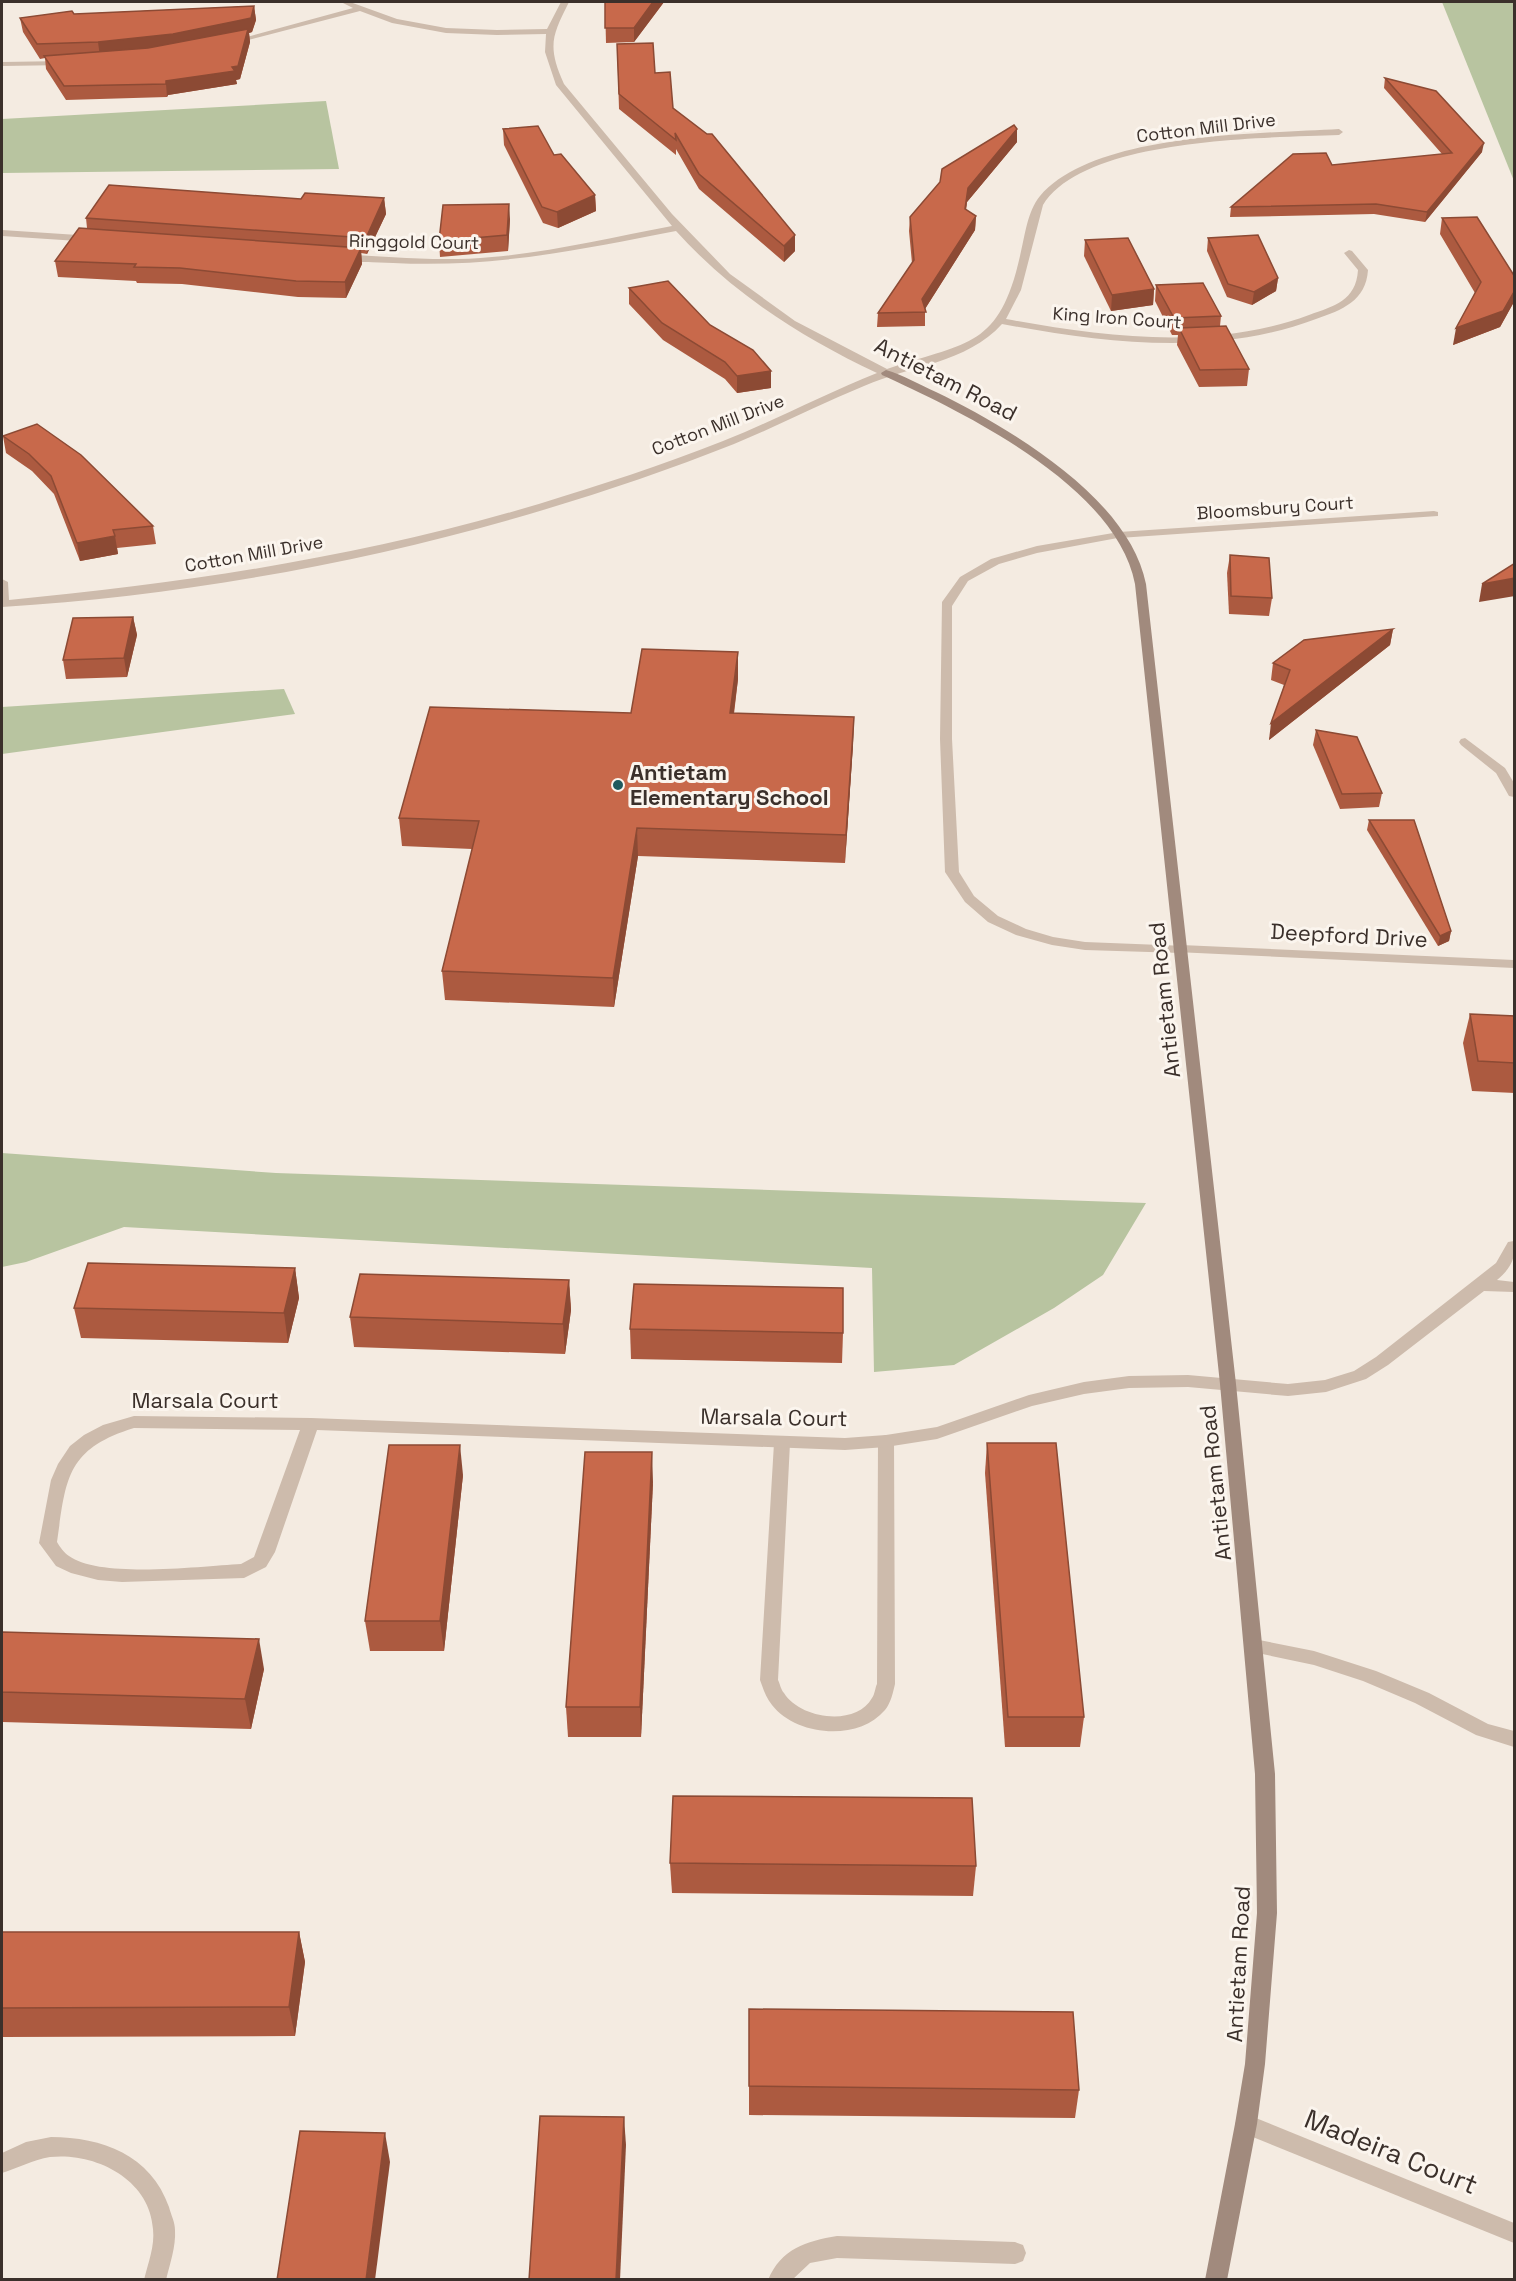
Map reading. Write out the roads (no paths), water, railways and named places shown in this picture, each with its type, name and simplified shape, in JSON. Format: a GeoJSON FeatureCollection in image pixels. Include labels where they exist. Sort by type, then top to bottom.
{"type":"FeatureCollection","features":[{"type":"Feature","properties":{"kind":"street"},"geometry":{"type":"LineString","coordinates":[[345,2],[404,23],[461,32],[486,34],[550,31]]}},
{"type":"Feature","properties":{"kind":"street","name":"Antietam Road"},"geometry":{"type":"LineString","coordinates":[[565,2],[550,31],[547,46],[550,65],[560,85],[680,227],[716,265],[739,286],[821,340],[959,406],[1008,434],[1072,482],[1119,534],[1134,557],[1143,591],[1144,626],[1228,1384],[1265,1774],[1267,1913],[1255,2064],[1246,2124],[1216,2280]]}},
{"type":"Feature","properties":{"kind":"street"},"geometry":{"type":"LineString","coordinates":[[217,45],[360,9]]}},
{"type":"Feature","properties":{"kind":"street"},"geometry":{"type":"LineString","coordinates":[[2,64],[76,63]]}},
{"type":"Feature","properties":{"kind":"street","name":"Cotton Mill Drive"},"geometry":{"type":"LineString","coordinates":[[2,604],[116,594],[216,579],[396,544],[564,500],[730,441],[886,373],[958,350],[977,340],[1000,321],[1012,306],[1035,210],[1057,184],[1075,173],[1112,158],[1170,146],[1232,139],[1339,132]]}},
{"type":"Feature","properties":{"kind":"street","name":"Ringgold Court"},"geometry":{"type":"LineString","coordinates":[[327,255],[396,261],[489,260],[531,256],[680,227]]}},
{"type":"Feature","properties":{"kind":"street"},"geometry":{"type":"LineString","coordinates":[[2,233],[107,240]]}},
{"type":"Feature","properties":{"kind":"street","name":"King Iron Court"},"geometry":{"type":"LineString","coordinates":[[1000,321],[1062,332],[1127,339],[1221,338],[1256,333],[1317,317],[1356,296],[1363,284],[1363,270],[1349,253]]}},
{"type":"Feature","properties":{"kind":"street","name":"Bloomsbury Court"},"geometry":{"type":"LineString","coordinates":[[1181,949],[1112,949],[1040,939],[999,923],[976,908],[960,890],[952,872],[946,739],[946,606],[953,591],[965,578],[984,566],[1007,558],[1119,534],[1434,514]]}},
{"type":"Feature","properties":{"kind":"street"},"geometry":{"type":"LineString","coordinates":[[2,582],[2,604]]}},
{"type":"Feature","properties":{"kind":"street"},"geometry":{"type":"LineString","coordinates":[[1465,742],[1501,771],[1515,793]]}},
{"type":"Feature","properties":{"kind":"street","name":"Deepford Drive"},"geometry":{"type":"LineString","coordinates":[[1181,949],[1515,964]]}},
{"type":"Feature","properties":{"kind":"street","name":"Marsala Court"},"geometry":{"type":"LineString","coordinates":[[311,1424],[266,1552],[260,1562],[244,1571],[109,1576],[86,1572],[62,1561],[48,1543],[59,1475],[73,1452],[88,1439],[112,1427],[134,1422],[311,1424],[845,1444],[885,1441],[937,1432],[979,1420],[1029,1401],[1084,1388],[1130,1382],[1228,1384],[1288,1390],[1326,1386],[1360,1375],[1382,1361],[1502,1267],[1515,1246]]}},
{"type":"Feature","properties":{"kind":"street"},"geometry":{"type":"LineString","coordinates":[[1481,1285],[1515,1287]]}},
{"type":"Feature","properties":{"kind":"street"},"geometry":{"type":"LineString","coordinates":[[782,1443],[769,1680],[778,1700],[801,1718],[832,1725],[858,1720],[879,1703],[886,1683],[885,1441]]}},
{"type":"Feature","properties":{"kind":"street"},"geometry":{"type":"LineString","coordinates":[[1254,1646],[1314,1658],[1369,1676],[1422,1698],[1483,1730],[1515,1739]]}},
{"type":"Feature","properties":{"kind":"street","name":"Madeira Court"},"geometry":{"type":"LineString","coordinates":[[1246,2124],[1515,2233]]}},
{"type":"Feature","properties":{"kind":"street"},"geometry":{"type":"LineString","coordinates":[[2,2163],[14,2156],[51,2146],[88,2147],[132,2168],[154,2193],[164,2226],[164,2242],[155,2280]]}},
{"type":"Feature","properties":{"kind":"street"},"geometry":{"type":"LineString","coordinates":[[779,2280],[788,2264],[810,2250],[837,2247],[1015,2253]]}},
{"type":"Feature","properties":{"kind":"place","name":"Antietam Elementary School"},"geometry":{"type":"Point","coordinates":[618,785]}}]}
